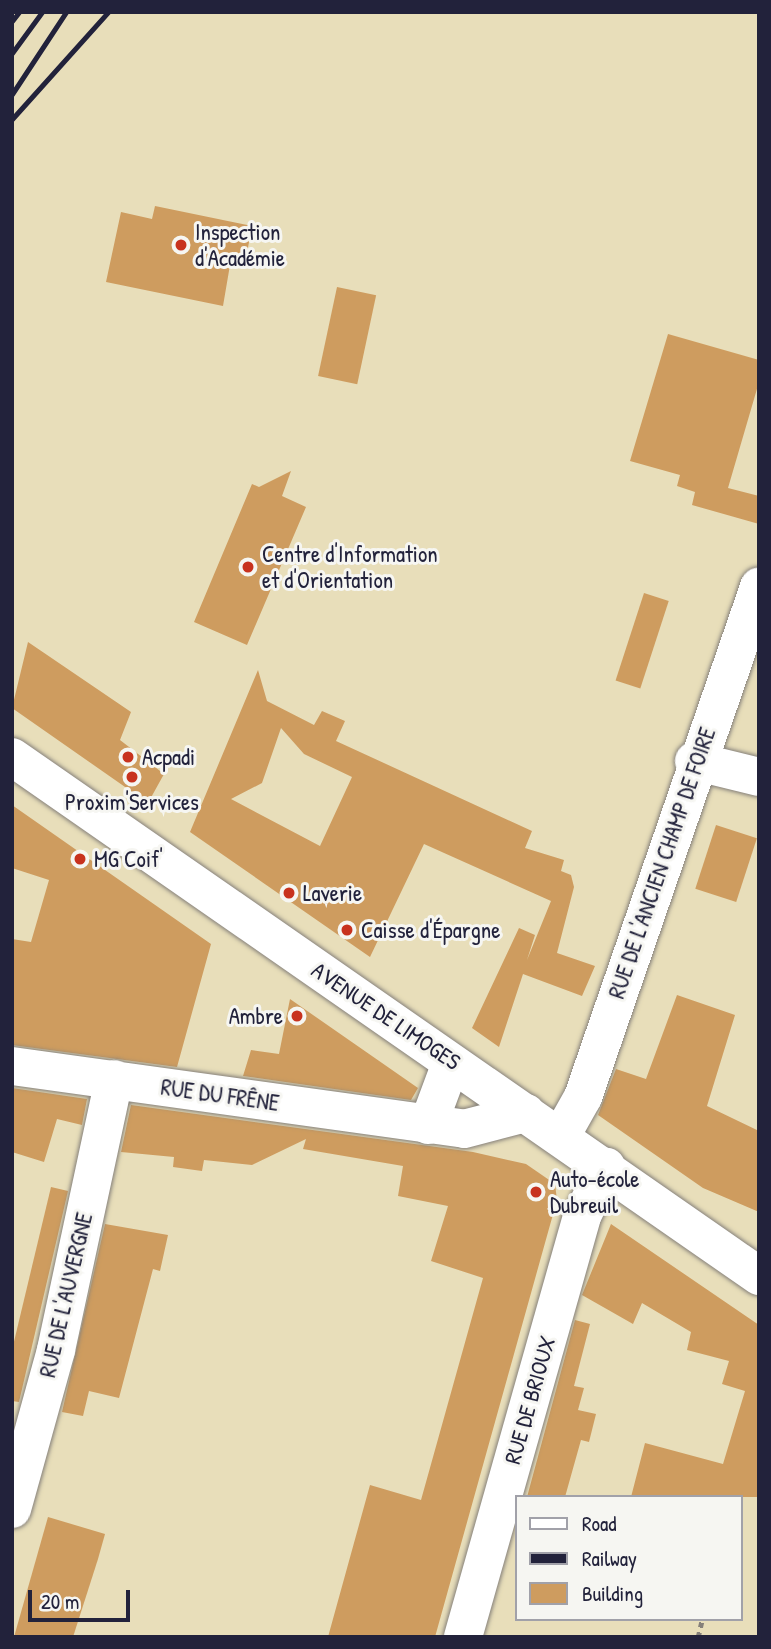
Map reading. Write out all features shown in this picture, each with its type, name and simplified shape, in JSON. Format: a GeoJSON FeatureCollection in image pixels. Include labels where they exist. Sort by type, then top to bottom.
{"type":"FeatureCollection","features":[{"type":"Feature","properties":{"kind":"street","name":"RUE DE L'ANCIEN CHAMP DE FOIRE"},"geometry":{"type":"LineString","coordinates":[[561,1136],[583,1097],[694,761],[759,587]]}},
{"type":"Feature","properties":{"kind":"street","name":"AVENUE DE LIMOGES"},"geometry":{"type":"LineString","coordinates":[[12,757],[451,1063],[606,1167],[759,1276]]}},
{"type":"Feature","properties":{"kind":"street"},"geometry":{"type":"LineString","coordinates":[[694,761],[759,777]]}},
{"type":"Feature","properties":{"kind":"street"},"geometry":{"type":"LineString","coordinates":[[428,1125],[451,1063]]}},
{"type":"Feature","properties":{"kind":"street","name":"RUE DU FRÊNE"},"geometry":{"type":"LineString","coordinates":[[12,1066],[428,1125],[485,1127],[526,1113]]}},
{"type":"Feature","properties":{"kind":"street","name":"RUE DE L'AUVERGNE"},"geometry":{"type":"LineString","coordinates":[[12,1509],[56,1350],[114,1079]]}},
{"type":"Feature","properties":{"kind":"street","name":"RUE DE BRIOUX"},"geometry":{"type":"LineString","coordinates":[[463,1637],[582,1216],[606,1167]]}},
{"type":"Feature","properties":{"kind":"building","name":"Inspection d'Académie"},"geometry":{"type":"Polygon","coordinates":[[[155,206],[252,226],[244,269],[230,265],[223,306],[106,282],[121,212],[152,219],[155,206]]]}},
{"type":"Feature","properties":{"kind":"building"},"geometry":{"type":"Polygon","coordinates":[[[337,287],[376,295],[357,384],[318,376],[337,287]]]}},
{"type":"Feature","properties":{"kind":"building"},"geometry":{"type":"Polygon","coordinates":[[[668,334],[759,360],[759,382],[728,488],[759,496],[759,524],[692,505],[695,492],[677,486],[680,475],[630,461],[668,334]]]}},
{"type":"Feature","properties":{"kind":"building","name":"Centre d'Information et d'Orientation"},"geometry":{"type":"Polygon","coordinates":[[[291,471],[282,496],[306,507],[247,645],[194,622],[252,484],[259,487],[291,471]]]}},
{"type":"Feature","properties":{"kind":"building"},"geometry":{"type":"Polygon","coordinates":[[[644,593],[669,601],[640,689],[616,680],[644,593]]]}},
{"type":"Feature","properties":{"kind":"building"},"geometry":{"type":"Polygon","coordinates":[[[28,642],[131,712],[120,740],[164,774],[148,803],[12,708],[28,642]]]}},
{"type":"Feature","properties":{"kind":"building"},"geometry":{"type":"Polygon","coordinates":[[[258,670],[267,701],[314,725],[322,711],[345,721],[336,741],[532,831],[525,848],[564,860],[561,871],[571,875],[574,887],[557,953],[595,966],[582,996],[523,974],[499,1047],[472,1028],[519,928],[535,935],[527,960],[551,901],[424,844],[370,957],[190,832],[258,670]],[[281,728],[262,783],[231,799],[320,846],[352,777],[304,754],[281,728]]]}},
{"type":"Feature","properties":{"kind":"building"},"geometry":{"type":"Polygon","coordinates":[[[12,805],[211,944],[177,1067],[12,1045],[12,939],[31,942],[49,880],[12,868],[12,805]]]}},
{"type":"Feature","properties":{"kind":"building"},"geometry":{"type":"Polygon","coordinates":[[[716,825],[757,838],[736,902],[695,889],[716,825]]]}},
{"type":"Feature","properties":{"kind":"building"},"geometry":{"type":"Polygon","coordinates":[[[677,995],[735,1015],[707,1106],[759,1131],[759,1212],[703,1188],[598,1115],[616,1069],[646,1079],[677,995]]]}},
{"type":"Feature","properties":{"kind":"building"},"geometry":{"type":"Polygon","coordinates":[[[290,999],[418,1088],[411,1100],[243,1076],[251,1050],[279,1054],[290,999]]]}},
{"type":"Feature","properties":{"kind":"building"},"geometry":{"type":"Polygon","coordinates":[[[12,1088],[87,1099],[82,1125],[57,1119],[44,1162],[12,1152],[12,1088]]]}},
{"type":"Feature","properties":{"kind":"building"},"geometry":{"type":"Polygon","coordinates":[[[131,1105],[473,1152],[526,1164],[555,1184],[557,1200],[435,1637],[328,1637],[370,1485],[421,1500],[483,1278],[431,1261],[448,1206],[398,1196],[403,1166],[303,1149],[306,1139],[252,1165],[204,1160],[202,1171],[173,1167],[174,1157],[121,1152],[131,1105]]]}},
{"type":"Feature","properties":{"kind":"building"},"geometry":{"type":"Polygon","coordinates":[[[51,1187],[68,1191],[19,1402],[12,1401],[12,1350],[51,1187]]]}},
{"type":"Feature","properties":{"kind":"building"},"geometry":{"type":"Polygon","coordinates":[[[105,1224],[168,1235],[160,1271],[153,1269],[119,1398],[89,1391],[83,1416],[62,1412],[105,1224]]]}},
{"type":"Feature","properties":{"kind":"building"},"geometry":{"type":"Polygon","coordinates":[[[611,1224],[759,1325],[759,1497],[632,1495],[645,1443],[723,1464],[745,1391],[722,1384],[729,1361],[687,1350],[691,1332],[642,1303],[633,1324],[582,1295],[611,1224]]]}},
{"type":"Feature","properties":{"kind":"building"},"geometry":{"type":"Polygon","coordinates":[[[575,1320],[590,1324],[574,1386],[584,1388],[578,1410],[596,1414],[589,1442],[581,1440],[566,1495],[528,1495],[575,1320]]]}},
{"type":"Feature","properties":{"kind":"building"},"geometry":{"type":"Polygon","coordinates":[[[48,1517],[105,1534],[98,1559],[73,1637],[14,1637],[48,1517]]]}},
{"type":"Feature","properties":{"kind":"railway"},"geometry":{"type":"LineString","coordinates":[[12,21],[19,12]]}},
{"type":"Feature","properties":{"kind":"railway"},"geometry":{"type":"LineString","coordinates":[[12,53],[42,12]]}},
{"type":"Feature","properties":{"kind":"railway"},"geometry":{"type":"LineString","coordinates":[[12,94],[66,12]]}},
{"type":"Feature","properties":{"kind":"railway"},"geometry":{"type":"LineString","coordinates":[[12,119],[108,12]]}},
{"type":"Feature","properties":{"kind":"place","name":"Inspection d'Académie"},"geometry":{"type":"Point","coordinates":[181,245]}},
{"type":"Feature","properties":{"kind":"place","name":"Centre d'Information et d'Orientation"},"geometry":{"type":"Point","coordinates":[248,567]}},
{"type":"Feature","properties":{"kind":"place","name":"Acpadi"},"geometry":{"type":"Point","coordinates":[128,757]}},
{"type":"Feature","properties":{"kind":"place","name":"Proxim'Services"},"geometry":{"type":"Point","coordinates":[132,777]}},
{"type":"Feature","properties":{"kind":"place","name":"MG Coif'"},"geometry":{"type":"Point","coordinates":[80,859]}},
{"type":"Feature","properties":{"kind":"place","name":"Laverie"},"geometry":{"type":"Point","coordinates":[289,893]}},
{"type":"Feature","properties":{"kind":"place","name":"Caisse d'Épargne"},"geometry":{"type":"Point","coordinates":[347,930]}},
{"type":"Feature","properties":{"kind":"place","name":"Ambre"},"geometry":{"type":"Point","coordinates":[297,1016]}},
{"type":"Feature","properties":{"kind":"place","name":"Auto-école Dubreuil"},"geometry":{"type":"Point","coordinates":[536,1192]}}]}
